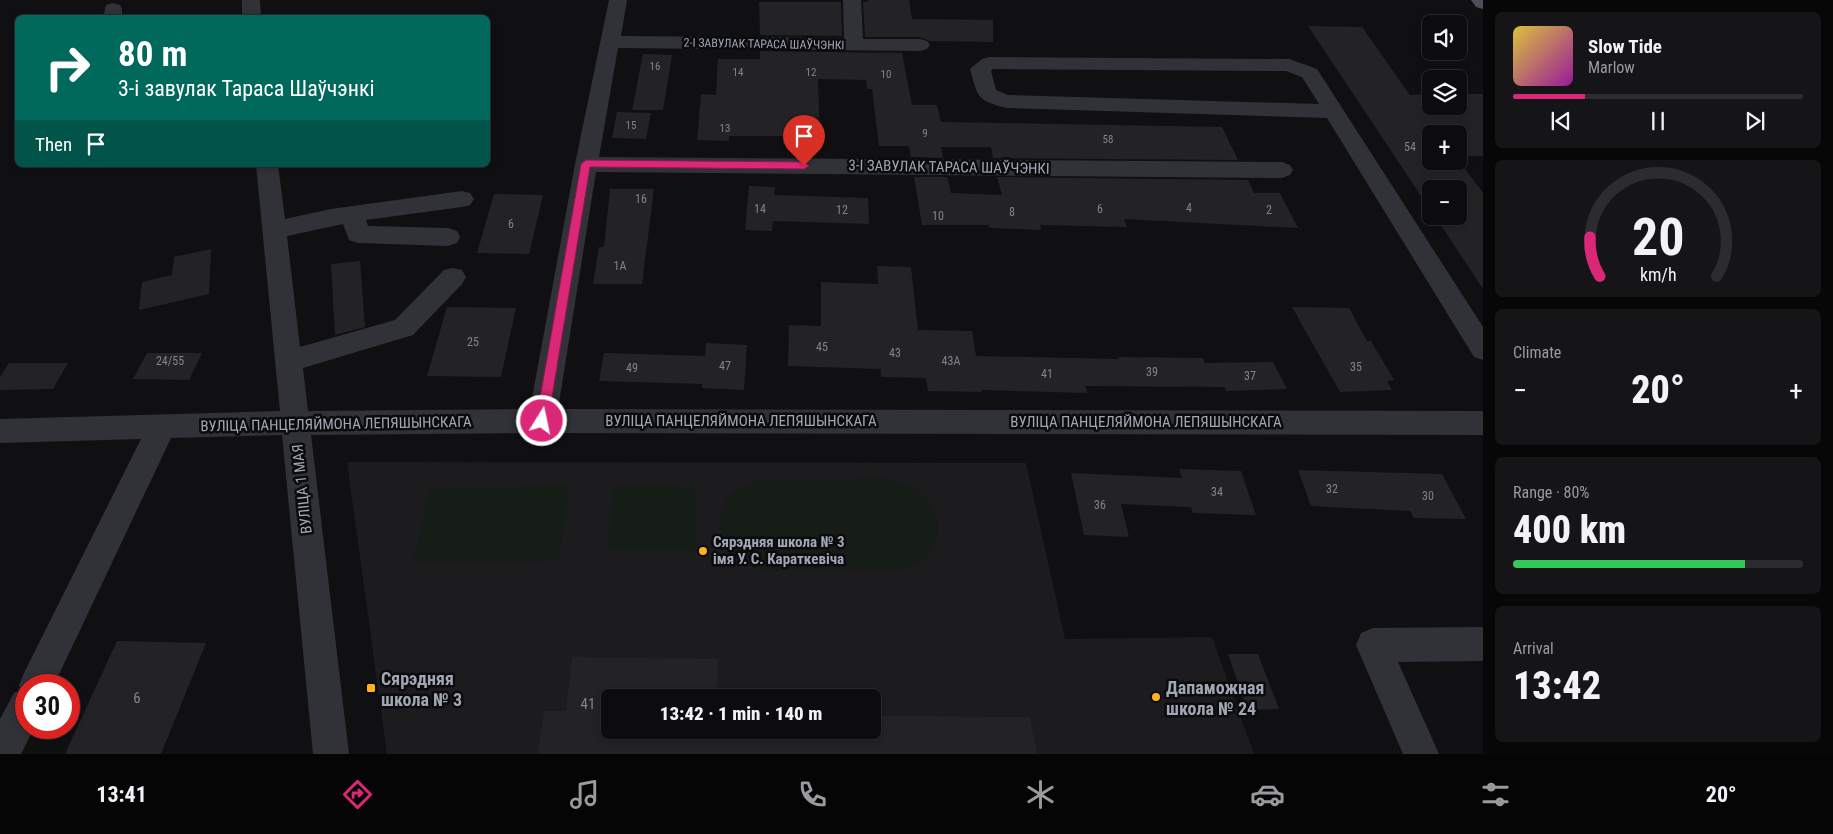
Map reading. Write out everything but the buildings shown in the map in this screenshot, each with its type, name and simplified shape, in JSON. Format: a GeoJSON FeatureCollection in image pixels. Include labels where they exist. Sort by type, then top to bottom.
{"type":"FeatureCollection","features":[{"type":"Feature","properties":{"kind":"main road"},"geometry":{"type":"LineString","coordinates":[[1480,0],[1483,3]]}},
{"type":"Feature","properties":{"kind":"street"},"geometry":{"type":"LineString","coordinates":[[250,0],[252,15]]}},
{"type":"Feature","properties":{"kind":"street"},"geometry":{"type":"LineString","coordinates":[[542,421],[586,164],[618,0]]}},
{"type":"Feature","properties":{"kind":"street"},"geometry":{"type":"LineString","coordinates":[[852,0],[854,45]]}},
{"type":"Feature","properties":{"kind":"street","name":"2-І ЗАВУЛАК ТАРАСА ШАЎЧЭНКІ"},"geometry":{"type":"LineString","coordinates":[[609,42],[920,45]]}},
{"type":"Feature","properties":{"kind":"street"},"geometry":{"type":"LineString","coordinates":[[1332,111],[1006,102],[987,94],[980,69],[989,63],[1289,65],[1310,73],[1332,111],[1483,349]]}},
{"type":"Feature","properties":{"kind":"street","name":"3-І ЗАВУЛАК ТАРАСА ШАЎЧЭНКІ"},"geometry":{"type":"LineString","coordinates":[[586,164],[1282,170]]}},
{"type":"Feature","properties":{"kind":"street","name":"ВУЛІЦА 1 МАЯ"},"geometry":{"type":"LineString","coordinates":[[267,167],[331,754]]}},
{"type":"Feature","properties":{"kind":"street"},"geometry":{"type":"LineString","coordinates":[[274,230],[298,223],[462,198]]}},
{"type":"Feature","properties":{"kind":"street"},"geometry":{"type":"LineString","coordinates":[[352,215],[358,234],[448,237]]}},
{"type":"Feature","properties":{"kind":"street"},"geometry":{"type":"LineString","coordinates":[[288,361],[404,328],[453,277]]}},
{"type":"Feature","properties":{"kind":"street","name":"ВУЛІЦА ПАНЦЕЛЯЙМОНА ЛЕПЯШЫНСКАГА"},"geometry":{"type":"LineString","coordinates":[[0,431],[295,423],[542,421],[1483,423]]}},
{"type":"Feature","properties":{"kind":"street"},"geometry":{"type":"LineString","coordinates":[[41,674],[162,427]]}},
{"type":"Feature","properties":{"kind":"street"},"geometry":{"type":"LineString","coordinates":[[1421,754],[1373,645],[1483,644]]}},
{"type":"Feature","properties":{"kind":"street"},"geometry":{"type":"LineString","coordinates":[[2,754],[15,727]]}},
{"type":"Feature","properties":{"kind":"shaded area","name":"Сярэдняя школа № 3 імя У. С. Караткевіча"},"geometry":{"type":"Polygon","coordinates":[[[347,462],[1026,463],[1065,639],[1212,637],[1254,754],[387,754],[347,462]]]}},
{"type":"Feature","properties":{"kind":"shaded area"},"geometry":{"type":"Polygon","coordinates":[[[879,478],[904,483],[928,501],[937,518],[937,538],[933,550],[920,563],[903,570],[770,571],[748,565],[733,554],[723,540],[720,524],[722,508],[732,495],[747,484],[769,479],[879,478]]]}},
{"type":"Feature","properties":{"kind":"shaded area"},"geometry":{"type":"Polygon","coordinates":[[[569,486],[559,561],[413,563],[430,488],[569,486]]]}},
{"type":"Feature","properties":{"kind":"shaded area"},"geometry":{"type":"Polygon","coordinates":[[[614,486],[697,487],[694,550],[607,549],[614,486]]]}},
{"type":"Feature","properties":{"kind":"place","name":"Сярэдняя школа № 3 імя У. С. Караткевіча"},"geometry":{"type":"Point","coordinates":[703,551]}},
{"type":"Feature","properties":{"kind":"place","name":"Сярэдняя школа № 3"},"geometry":{"type":"Point","coordinates":[371,688]}},
{"type":"Feature","properties":{"kind":"place","name":"Дапаможная школа № 24"},"geometry":{"type":"Point","coordinates":[1156,697]}},
{"type":"Feature","properties":{"kind":"route"},"geometry":{"type":"LineString","coordinates":[[542,421],[586,164],[804,166]]}}]}
